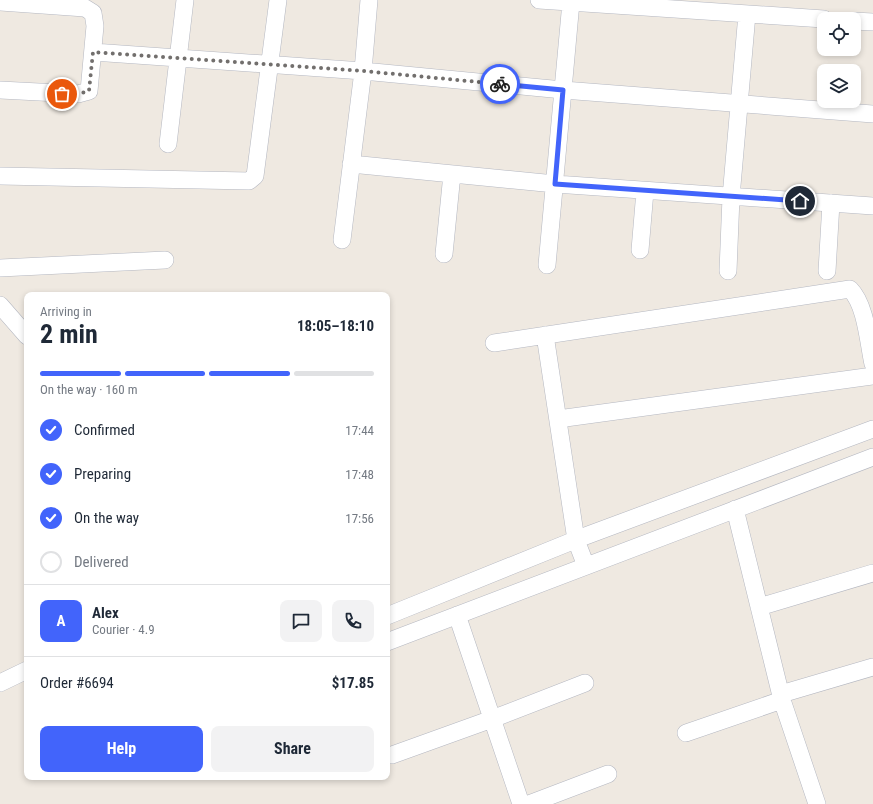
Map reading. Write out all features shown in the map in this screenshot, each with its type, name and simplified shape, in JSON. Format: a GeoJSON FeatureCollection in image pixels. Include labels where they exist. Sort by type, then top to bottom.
{"type":"FeatureCollection","features":[{"type":"Feature","properties":{"kind":"street"},"geometry":{"type":"LineString","coordinates":[[168,144],[185,0]]}},
{"type":"Feature","properties":{"kind":"street"},"geometry":{"type":"LineString","coordinates":[[0,176],[249,181],[255,176],[278,0]]}},
{"type":"Feature","properties":{"kind":"street"},"geometry":{"type":"LineString","coordinates":[[342,240],[363,71],[369,0]]}},
{"type":"Feature","properties":{"kind":"street"},"geometry":{"type":"LineString","coordinates":[[539,0],[817,19]]}},
{"type":"Feature","properties":{"kind":"street"},"geometry":{"type":"LineString","coordinates":[[0,2],[84,8],[93,13],[95,26],[89,91],[78,94],[0,90]]}},
{"type":"Feature","properties":{"kind":"street"},"geometry":{"type":"LineString","coordinates":[[547,265],[571,2]]}},
{"type":"Feature","properties":{"kind":"street"},"geometry":{"type":"LineString","coordinates":[[728,271],[731,197],[747,14]]}},
{"type":"Feature","properties":{"kind":"street"},"geometry":{"type":"LineString","coordinates":[[861,21],[873,22]]}},
{"type":"Feature","properties":{"kind":"street"},"geometry":{"type":"LineString","coordinates":[[93,52],[363,71],[563,90],[873,114]]}},
{"type":"Feature","properties":{"kind":"street"},"geometry":{"type":"LineString","coordinates":[[351,164],[555,184],[873,206]]}},
{"type":"Feature","properties":{"kind":"street"},"geometry":{"type":"LineString","coordinates":[[444,254],[452,174]]}},
{"type":"Feature","properties":{"kind":"street"},"geometry":{"type":"LineString","coordinates":[[640,250],[645,191]]}},
{"type":"Feature","properties":{"kind":"street"},"geometry":{"type":"LineString","coordinates":[[828,271],[831,203]]}},
{"type":"Feature","properties":{"kind":"street"},"geometry":{"type":"LineString","coordinates":[[0,268],[165,260]]}},
{"type":"Feature","properties":{"kind":"street"},"geometry":{"type":"LineString","coordinates":[[494,343],[850,289],[856,296],[870,331],[873,364]]}},
{"type":"Feature","properties":{"kind":"street"},"geometry":{"type":"LineString","coordinates":[[0,305],[24,333]]}},
{"type":"Feature","properties":{"kind":"street"},"geometry":{"type":"LineString","coordinates":[[546,335],[576,540],[586,566]]}},
{"type":"Feature","properties":{"kind":"street"},"geometry":{"type":"LineString","coordinates":[[558,419],[873,376]]}},
{"type":"Feature","properties":{"kind":"street"},"geometry":{"type":"LineString","coordinates":[[390,615],[576,540],[873,429]]}},
{"type":"Feature","properties":{"kind":"street"},"geometry":{"type":"LineString","coordinates":[[390,641],[873,456]]}},
{"type":"Feature","properties":{"kind":"street"},"geometry":{"type":"LineString","coordinates":[[735,509],[781,697],[817,804]]}},
{"type":"Feature","properties":{"kind":"street"},"geometry":{"type":"LineString","coordinates":[[759,607],[873,573]]}},
{"type":"Feature","properties":{"kind":"street"},"geometry":{"type":"LineString","coordinates":[[457,615],[521,804]]}},
{"type":"Feature","properties":{"kind":"street"},"geometry":{"type":"LineString","coordinates":[[686,733],[781,697],[873,667]]}},
{"type":"Feature","properties":{"kind":"street"},"geometry":{"type":"LineString","coordinates":[[0,683],[24,671]]}},
{"type":"Feature","properties":{"kind":"street"},"geometry":{"type":"LineString","coordinates":[[392,755],[492,719],[585,683]]}},
{"type":"Feature","properties":{"kind":"street"},"geometry":{"type":"LineString","coordinates":[[529,804],[608,774]]}},
{"type":"Feature","properties":{"kind":"way so far"},"geometry":{"type":"LineString","coordinates":[[62,94],[78,94],[89,91],[93,52],[363,71],[500,84]]}},
{"type":"Feature","properties":{"kind":"route"},"geometry":{"type":"LineString","coordinates":[[500,84],[563,90],[555,184],[800,201]]}}]}
